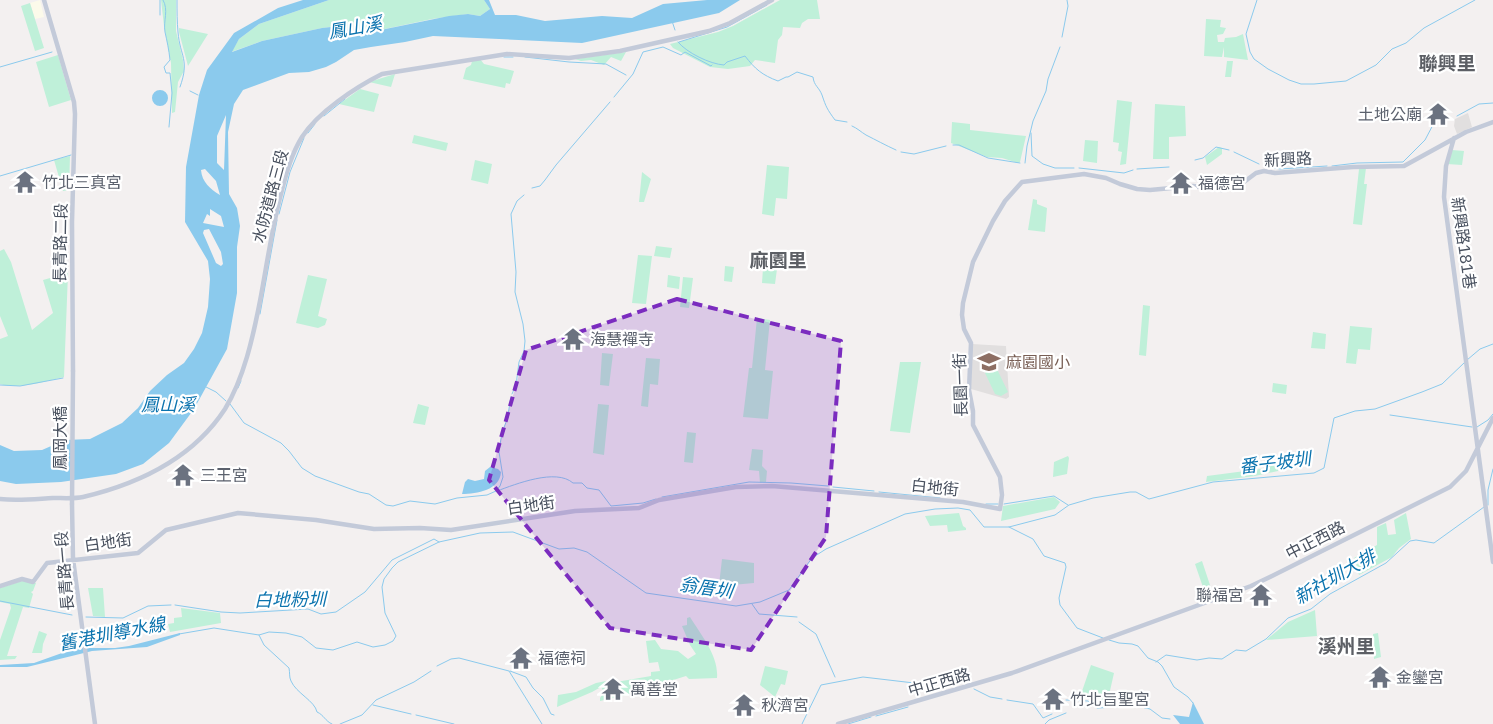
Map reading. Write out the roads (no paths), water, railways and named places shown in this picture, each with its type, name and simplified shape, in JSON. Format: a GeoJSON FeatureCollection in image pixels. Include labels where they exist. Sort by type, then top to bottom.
{"type":"FeatureCollection","features":[{"type":"Feature","properties":{"kind":"street","name":"長青路二段"},"geometry":{"type":"LineString","coordinates":[[44,0],[76,114],[72,231],[73,371]]}},
{"type":"Feature","properties":{"kind":"street","name":"水防道路三段"},"geometry":{"type":"LineString","coordinates":[[0,499],[81,497],[129,482],[170,463],[187,451],[208,431],[225,409],[237,385],[257,316],[275,217],[295,149],[312,124],[363,83],[382,74],[507,54],[569,58],[642,47],[730,23],[772,0]]}},
{"type":"Feature","properties":{"kind":"street","name":"新興路"},"geometry":{"type":"LineString","coordinates":[[1022,182],[1084,174],[1106,178],[1137,189],[1150,190],[1193,186],[1218,190],[1244,182],[1256,173],[1264,170],[1281,173],[1353,167],[1404,166],[1468,130],[1493,122]]}},
{"type":"Feature","properties":{"kind":"street","name":"新興路181巷"},"geometry":{"type":"LineString","coordinates":[[1454,138],[1446,166],[1444,190],[1493,562]]}},
{"type":"Feature","properties":{"kind":"street","name":"長園一街"},"geometry":{"type":"LineString","coordinates":[[1000,509],[1002,495],[1000,477],[974,425],[969,390],[971,344],[964,329],[962,315],[970,270],[984,239],[1005,201],[1022,182]]}},
{"type":"Feature","properties":{"kind":"street","name":"鳳岡大橋"},"geometry":{"type":"LineString","coordinates":[[72,504],[73,371]]}},
{"type":"Feature","properties":{"kind":"street","name":"中正西路"},"geometry":{"type":"LineString","coordinates":[[838,724],[1012,673],[1251,586],[1444,491],[1466,471],[1493,418]]}},
{"type":"Feature","properties":{"kind":"street","name":"白地街"},"geometry":{"type":"LineString","coordinates":[[0,586],[22,579],[33,582],[47,563],[138,553],[166,530],[238,513],[335,523],[374,530],[420,528],[451,530],[575,511],[639,508],[659,500],[736,486],[772,486],[963,502],[1000,509]]}},
{"type":"Feature","properties":{"kind":"street","name":"長青路一段"},"geometry":{"type":"LineString","coordinates":[[72,504],[73,559],[95,724]]}},
{"type":"Feature","properties":{"kind":"water","name":"鳳山溪"},"geometry":{"type":"Polygon","coordinates":[[[303,0],[329,0],[259,24],[239,39],[232,52],[262,41],[322,28],[340,26],[349,30],[366,33],[449,16],[468,14],[480,16],[490,9],[484,0],[489,0],[495,15],[516,15],[545,21],[602,16],[632,18],[663,4],[707,0],[740,0],[719,13],[582,43],[433,36],[354,50],[326,67],[309,72],[289,73],[243,90],[234,104],[228,132],[229,194],[237,208],[240,226],[237,247],[237,293],[227,349],[194,409],[169,443],[143,464],[116,474],[61,482],[16,484],[0,481],[0,445],[14,451],[42,450],[65,440],[90,439],[122,423],[138,408],[150,391],[167,375],[184,363],[194,349],[202,333],[208,307],[210,279],[208,261],[185,222],[186,167],[199,95],[207,70],[234,33],[278,8],[303,0]],[[226,115],[217,136],[217,163],[224,170],[226,115]],[[205,169],[201,170],[207,185],[220,195],[216,181],[205,169]],[[210,209],[210,216],[207,214],[203,223],[224,227],[221,216],[210,209]],[[209,229],[204,230],[203,233],[216,263],[221,266],[223,264],[221,252],[209,229]]]}},
{"type":"Feature","properties":{"kind":"water"},"geometry":{"type":"Polygon","coordinates":[[[160,90],[166,92],[168,98],[166,104],[160,106],[154,104],[152,98],[154,92],[160,90]]]}},
{"type":"Feature","properties":{"kind":"water"},"geometry":{"type":"Polygon","coordinates":[[[490,467],[501,472],[497,483],[481,492],[462,494],[465,482],[468,479],[475,481],[484,479],[485,471],[490,467]]]}},
{"type":"Feature","properties":{"kind":"water"},"geometry":{"type":"Polygon","coordinates":[[[180,633],[180,635],[147,647],[92,651],[27,667],[0,667],[0,665],[34,663],[76,648],[129,646],[180,633]]]}},
{"type":"Feature","properties":{"kind":"water"},"geometry":{"type":"Polygon","coordinates":[[[1193,702],[1204,724],[1180,724],[1173,715],[1189,717],[1193,702]]]}},
{"type":"Feature","properties":{"kind":"waterway"},"geometry":{"type":"LineString","coordinates":[[160,0],[160,15]]}},
{"type":"Feature","properties":{"kind":"waterway"},"geometry":{"type":"LineString","coordinates":[[163,0],[166,8],[165,32],[170,60],[164,67],[166,73],[170,73],[172,93],[169,127]]}},
{"type":"Feature","properties":{"kind":"waterway"},"geometry":{"type":"LineString","coordinates":[[177,0],[178,32],[184,58],[183,78],[180,87]]}},
{"type":"Feature","properties":{"kind":"waterway"},"geometry":{"type":"LineString","coordinates":[[1062,37],[1068,6],[1067,0]]}},
{"type":"Feature","properties":{"kind":"waterway"},"geometry":{"type":"LineString","coordinates":[[1257,0],[1246,34],[1250,52],[1254,59],[1268,69],[1301,84],[1346,81],[1376,65],[1392,49],[1406,43],[1424,28],[1475,0]]}},
{"type":"Feature","properties":{"kind":"waterway"},"geometry":{"type":"LineString","coordinates":[[679,42],[727,27],[767,5]]}},
{"type":"Feature","properties":{"kind":"waterway"},"geometry":{"type":"LineString","coordinates":[[672,21],[675,30]]}},
{"type":"Feature","properties":{"kind":"waterway"},"geometry":{"type":"LineString","coordinates":[[678,42],[693,54],[718,64],[724,65],[727,62],[745,56],[759,71],[778,81],[797,72],[813,77],[827,108],[835,120],[847,122]]}},
{"type":"Feature","properties":{"kind":"waterway"},"geometry":{"type":"LineString","coordinates":[[614,97],[633,74],[643,52],[663,47],[681,55],[685,52],[712,65]]}},
{"type":"Feature","properties":{"kind":"waterway"},"geometry":{"type":"LineString","coordinates":[[1025,163],[1033,121],[1046,91],[1048,79],[1060,47]]}},
{"type":"Feature","properties":{"kind":"waterway"},"geometry":{"type":"LineString","coordinates":[[0,67],[52,52]]}},
{"type":"Feature","properties":{"kind":"waterway"},"geometry":{"type":"LineString","coordinates":[[504,57],[513,57]]}},
{"type":"Feature","properties":{"kind":"waterway"},"geometry":{"type":"LineString","coordinates":[[525,57],[606,64],[626,75]]}},
{"type":"Feature","properties":{"kind":"waterway"},"geometry":{"type":"LineString","coordinates":[[190,91],[198,95]]}},
{"type":"Feature","properties":{"kind":"waterway"},"geometry":{"type":"LineString","coordinates":[[324,116],[345,99]]}},
{"type":"Feature","properties":{"kind":"waterway"},"geometry":{"type":"LineString","coordinates":[[532,188],[540,186],[610,102]]}},
{"type":"Feature","properties":{"kind":"waterway"},"geometry":{"type":"LineString","coordinates":[[1457,116],[1479,104],[1493,103]]}},
{"type":"Feature","properties":{"kind":"waterway"},"geometry":{"type":"LineString","coordinates":[[1332,166],[1357,163],[1403,162],[1425,140],[1435,121],[1452,119]]}},
{"type":"Feature","properties":{"kind":"waterway"},"geometry":{"type":"LineString","coordinates":[[308,133],[315,124]]}},
{"type":"Feature","properties":{"kind":"waterway"},"geometry":{"type":"LineString","coordinates":[[852,126],[896,150]]}},
{"type":"Feature","properties":{"kind":"waterway"},"geometry":{"type":"LineString","coordinates":[[1031,133],[1032,156],[1043,164],[1055,168],[1074,168]]}},
{"type":"Feature","properties":{"kind":"waterway"},"geometry":{"type":"LineString","coordinates":[[279,214],[290,172],[304,138]]}},
{"type":"Feature","properties":{"kind":"waterway"},"geometry":{"type":"LineString","coordinates":[[953,145],[959,145],[988,158],[1020,163]]}},
{"type":"Feature","properties":{"kind":"waterway"},"geometry":{"type":"LineString","coordinates":[[901,152],[914,154],[946,146]]}},
{"type":"Feature","properties":{"kind":"waterway"},"geometry":{"type":"LineString","coordinates":[[1195,160],[1203,158],[1216,147],[1229,150]]}},
{"type":"Feature","properties":{"kind":"waterway"},"geometry":{"type":"LineString","coordinates":[[1234,152],[1259,164]]}},
{"type":"Feature","properties":{"kind":"waterway"},"geometry":{"type":"LineString","coordinates":[[0,176],[71,155]]}},
{"type":"Feature","properties":{"kind":"waterway"},"geometry":{"type":"LineString","coordinates":[[1268,167],[1280,169],[1327,166]]}},
{"type":"Feature","properties":{"kind":"waterway"},"geometry":{"type":"LineString","coordinates":[[1137,169],[1169,167]]}},
{"type":"Feature","properties":{"kind":"waterway"},"geometry":{"type":"LineString","coordinates":[[1079,168],[1124,173],[1133,170]]}},
{"type":"Feature","properties":{"kind":"waterway"},"geometry":{"type":"LineString","coordinates":[[512,394],[516,385],[519,362],[524,351],[525,341],[515,292],[516,272],[511,214],[517,201],[524,195]]}},
{"type":"Feature","properties":{"kind":"waterway"},"geometry":{"type":"LineString","coordinates":[[260,314],[277,220]]}},
{"type":"Feature","properties":{"kind":"waterway","name":"番子坡圳"},"geometry":{"type":"LineString","coordinates":[[1467,360],[1480,349],[1493,344]]}},
{"type":"Feature","properties":{"kind":"waterway","name":"翁厝圳"},"geometry":{"type":"LineString","coordinates":[[179,634],[214,628],[259,635],[269,632],[286,633],[302,637],[316,648],[333,650],[357,642],[373,647],[385,645],[393,641],[396,636],[385,613],[382,587],[384,579],[392,568],[398,562],[439,542],[480,533],[513,532],[559,549],[574,548],[587,552],[646,593],[736,606],[760,602],[789,590],[812,558],[826,549],[905,514],[935,509],[958,508],[970,510],[984,527],[1009,527],[1055,515],[1069,505],[1093,498],[1136,492],[1149,499],[1213,482],[1314,473],[1324,468],[1334,418],[1355,411],[1375,409],[1442,384],[1464,363]]}},
{"type":"Feature","properties":{"kind":"waterway"},"geometry":{"type":"LineString","coordinates":[[0,385],[20,386],[63,378]]}},
{"type":"Feature","properties":{"kind":"waterway"},"geometry":{"type":"LineString","coordinates":[[238,388],[241,381]]}},
{"type":"Feature","properties":{"kind":"waterway"},"geometry":{"type":"LineString","coordinates":[[206,387],[216,392],[226,401]]}},
{"type":"Feature","properties":{"kind":"waterway"},"geometry":{"type":"LineString","coordinates":[[230,404],[244,423],[281,443],[302,468],[315,476],[369,494],[386,505],[393,506],[410,501],[435,504],[457,498],[487,495],[496,491],[503,477],[499,452],[511,397]]}},
{"type":"Feature","properties":{"kind":"waterway"},"geometry":{"type":"LineString","coordinates":[[1477,427],[1488,420],[1493,414]]}},
{"type":"Feature","properties":{"kind":"waterway"},"geometry":{"type":"LineString","coordinates":[[1390,415],[1472,427]]}},
{"type":"Feature","properties":{"kind":"waterway","name":"新社圳大排"},"geometry":{"type":"LineString","coordinates":[[1488,505],[1488,490],[1493,469]]}},
{"type":"Feature","properties":{"kind":"waterway"},"geometry":{"type":"LineString","coordinates":[[497,491],[536,479],[557,477],[573,483],[582,483],[587,488],[599,490],[611,506],[643,503],[656,499]]}},
{"type":"Feature","properties":{"kind":"waterway"},"geometry":{"type":"LineString","coordinates":[[662,497],[749,482],[828,486]]}},
{"type":"Feature","properties":{"kind":"waterway"},"geometry":{"type":"LineString","coordinates":[[833,487],[874,491]]}},
{"type":"Feature","properties":{"kind":"waterway"},"geometry":{"type":"LineString","coordinates":[[879,492],[940,498]]}},
{"type":"Feature","properties":{"kind":"waterway"},"geometry":{"type":"LineString","coordinates":[[1004,504],[1054,496],[1068,505]]}},
{"type":"Feature","properties":{"kind":"waterway"},"geometry":{"type":"LineString","coordinates":[[986,504],[998,504]]}},
{"type":"Feature","properties":{"kind":"waterway","name":"新社圳大排"},"geometry":{"type":"LineString","coordinates":[[1156,662],[1166,655],[1197,660],[1209,658],[1222,659],[1236,650],[1246,651],[1266,639],[1288,618],[1311,609],[1330,594],[1386,563],[1410,541],[1434,543],[1484,507]]}},
{"type":"Feature","properties":{"kind":"waterway"},"geometry":{"type":"LineString","coordinates":[[1009,527],[1033,539],[1044,556],[1065,563],[1066,567],[1059,598],[1060,605],[1077,628],[1103,638]]}},
{"type":"Feature","properties":{"kind":"waterway","name":"白地粉圳"},"geometry":{"type":"LineString","coordinates":[[175,605],[240,613],[308,609],[321,614],[336,612],[365,592],[392,560],[434,539],[439,542]]}},
{"type":"Feature","properties":{"kind":"waterway","name":"白地粉圳"},"geometry":{"type":"LineString","coordinates":[[0,601],[72,615]]}},
{"type":"Feature","properties":{"kind":"waterway"},"geometry":{"type":"LineString","coordinates":[[752,604],[759,614],[797,617]]}},
{"type":"Feature","properties":{"kind":"waterway","name":"白地粉圳"},"geometry":{"type":"LineString","coordinates":[[86,617],[123,618],[148,606],[171,605]]}},
{"type":"Feature","properties":{"kind":"waterway"},"geometry":{"type":"LineString","coordinates":[[799,622],[816,634],[835,677]]}},
{"type":"Feature","properties":{"kind":"waterway"},"geometry":{"type":"LineString","coordinates":[[259,635],[264,645],[289,668],[293,685],[313,704],[317,712],[332,724]]}},
{"type":"Feature","properties":{"kind":"waterway","name":"新社圳大排"},"geometry":{"type":"LineString","coordinates":[[1109,640],[1138,646],[1148,658],[1162,666],[1174,687],[1193,703]]}},
{"type":"Feature","properties":{"kind":"waterway"},"geometry":{"type":"LineString","coordinates":[[437,666],[451,659],[459,658],[509,671],[542,724]]}},
{"type":"Feature","properties":{"kind":"waterway"},"geometry":{"type":"LineString","coordinates":[[340,724],[362,715],[376,700],[414,682],[431,671]]}},
{"type":"Feature","properties":{"kind":"waterway"},"geometry":{"type":"LineString","coordinates":[[510,671],[526,677],[543,698],[551,714],[554,715]]}},
{"type":"Feature","properties":{"kind":"waterway"},"geometry":{"type":"LineString","coordinates":[[802,724],[821,685],[863,677],[931,685]]}},
{"type":"Feature","properties":{"kind":"waterway"},"geometry":{"type":"LineString","coordinates":[[974,689],[990,697],[1002,699]]}},
{"type":"Feature","properties":{"kind":"waterway"},"geometry":{"type":"LineString","coordinates":[[1007,700],[1033,704],[1043,718],[1052,714]]}},
{"type":"Feature","properties":{"kind":"waterway"},"geometry":{"type":"LineString","coordinates":[[1066,700],[1088,701],[1097,708],[1137,706],[1150,709],[1162,718],[1170,719]]}},
{"type":"Feature","properties":{"kind":"waterway"},"geometry":{"type":"LineString","coordinates":[[373,705],[411,714]]}},
{"type":"Feature","properties":{"kind":"waterway"},"geometry":{"type":"LineString","coordinates":[[876,716],[908,707]]}},
{"type":"Feature","properties":{"kind":"waterway"},"geometry":{"type":"LineString","coordinates":[[1045,724],[1049,720],[1066,713]]}},
{"type":"Feature","properties":{"kind":"waterway"},"geometry":{"type":"LineString","coordinates":[[416,715],[454,724]]}},
{"type":"Feature","properties":{"kind":"waterway"},"geometry":{"type":"LineString","coordinates":[[848,724],[871,717]]}},
{"type":"Feature","properties":{"kind":"place","name":"土地公廟"},"geometry":{"type":"Point","coordinates":[1438,114]}},
{"type":"Feature","properties":{"kind":"place","name":"竹北三真宮"},"geometry":{"type":"Point","coordinates":[25,182]}},
{"type":"Feature","properties":{"kind":"place","name":"福德宮"},"geometry":{"type":"Point","coordinates":[1181,183]}},
{"type":"Feature","properties":{"kind":"place","name":"海慧禪寺"},"geometry":{"type":"Point","coordinates":[573,339]}},
{"type":"Feature","properties":{"kind":"place","name":"麻園國小"},"geometry":{"type":"Point","coordinates":[989,362]}},
{"type":"Feature","properties":{"kind":"place","name":"三王宮"},"geometry":{"type":"Point","coordinates":[183,475]}},
{"type":"Feature","properties":{"kind":"place","name":"聯福宮"},"geometry":{"type":"Point","coordinates":[1261,595]}},
{"type":"Feature","properties":{"kind":"place","name":"福德祠"},"geometry":{"type":"Point","coordinates":[521,658]}},
{"type":"Feature","properties":{"kind":"place","name":"金鑾宮"},"geometry":{"type":"Point","coordinates":[1380,677]}},
{"type":"Feature","properties":{"kind":"place","name":"萬善堂"},"geometry":{"type":"Point","coordinates":[613,689]}},
{"type":"Feature","properties":{"kind":"place","name":"竹北旨聖宮"},"geometry":{"type":"Point","coordinates":[1053,699]}},
{"type":"Feature","properties":{"kind":"place","name":"秋濟宮"},"geometry":{"type":"Point","coordinates":[744,705]}},
{"type":"Feature","properties":{"kind":"district","name":"聯興里"},"geometry":{"type":"Point","coordinates":[1447,63]}},
{"type":"Feature","properties":{"kind":"district","name":"麻園里"},"geometry":{"type":"Point","coordinates":[778,260]}},
{"type":"Feature","properties":{"kind":"district","name":"溪州里"},"geometry":{"type":"Point","coordinates":[1346,646]}},
{"type":"Feature","properties":{"kind":"water label","name":"舊港圳導水線"},"geometry":{"type":"Point","coordinates":[112,634]}}]}
